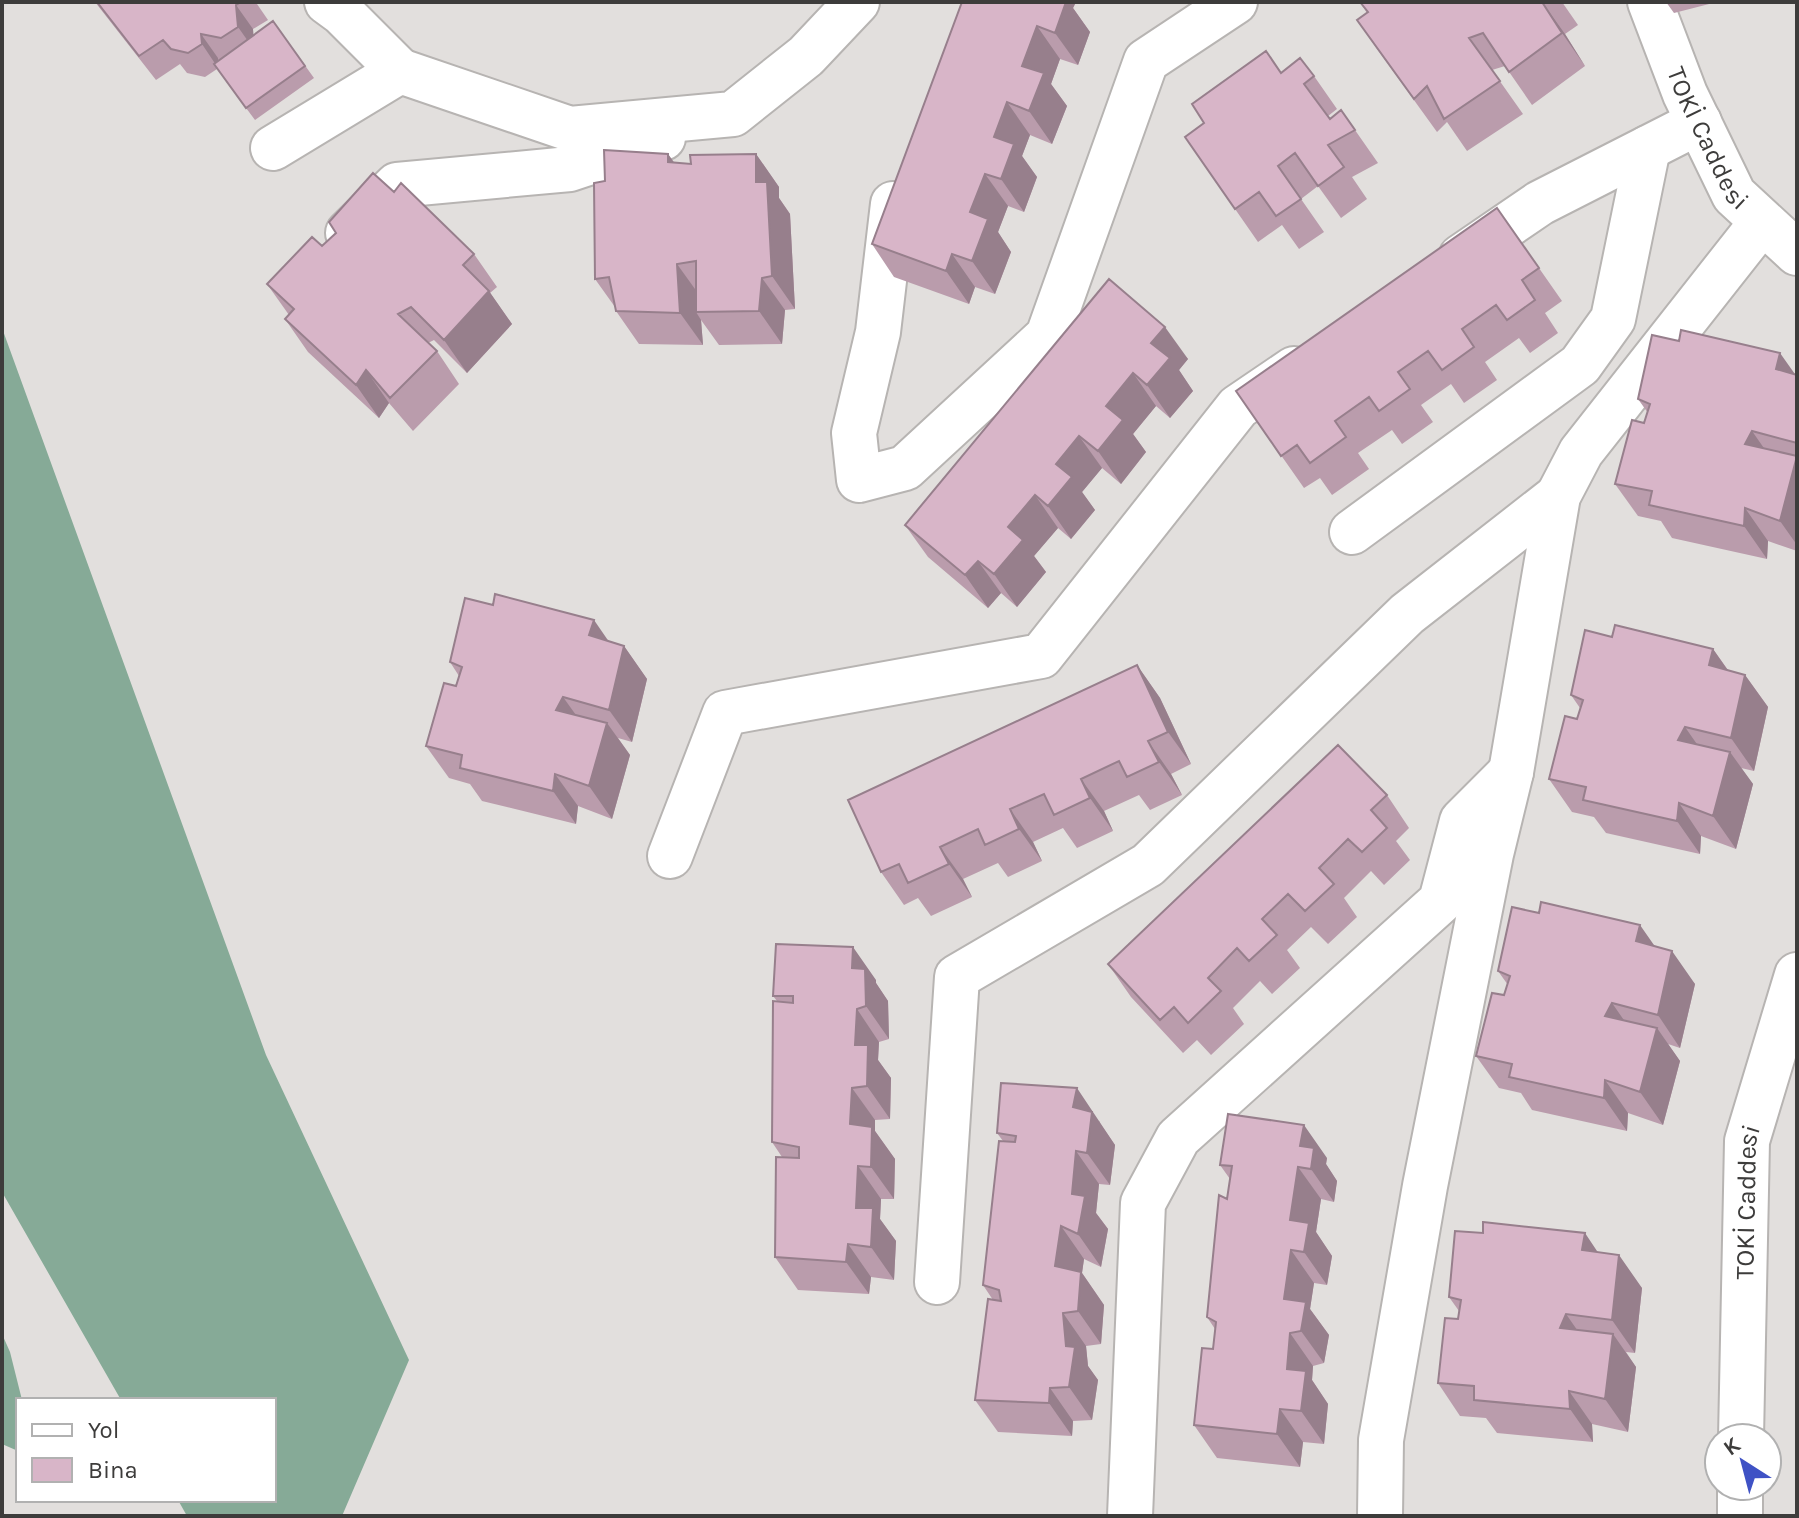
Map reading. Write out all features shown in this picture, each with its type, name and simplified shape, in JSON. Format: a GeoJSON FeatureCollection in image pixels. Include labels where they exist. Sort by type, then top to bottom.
{"type":"FeatureCollection","features":[{"type":"Feature","properties":{"kind":"street"},"geometry":{"type":"LineString","coordinates":[[327,2],[400,71],[570,129],[733,114]]}},
{"type":"Feature","properties":{"kind":"street"},"geometry":{"type":"LineString","coordinates":[[324,256],[397,185],[570,169],[733,114],[806,56],[857,2]]}},
{"type":"Feature","properties":{"kind":"street"},"geometry":{"type":"LineString","coordinates":[[905,159],[895,188],[878,332],[854,433],[859,480],[905,468],[1048,336],[1146,61],[1235,2]]}},
{"type":"Feature","properties":{"kind":"street","name":"TOKİ Caddesi"},"geometry":{"type":"LineString","coordinates":[[1650,2],[1699,122],[1734,195],[1797,253]]}},
{"type":"Feature","properties":{"kind":"street"},"geometry":{"type":"LineString","coordinates":[[273,148],[400,71]]}},
{"type":"Feature","properties":{"kind":"street"},"geometry":{"type":"LineString","coordinates":[[1422,283],[1540,203],[1699,122]]}},
{"type":"Feature","properties":{"kind":"street"},"geometry":{"type":"LineString","coordinates":[[1352,532],[1580,365],[1613,319],[1648,148]]}},
{"type":"Feature","properties":{"kind":"street"},"geometry":{"type":"LineString","coordinates":[[1380,1516],[1381,1440],[1425,1186],[1491,854],[1511,772],[1558,496],[1581,452],[1762,222]]}},
{"type":"Feature","properties":{"kind":"street"},"geometry":{"type":"LineString","coordinates":[[670,856],[725,713],[1041,656],[1238,407],[1330,345]]}},
{"type":"Feature","properties":{"kind":"street"},"geometry":{"type":"LineString","coordinates":[[937,1282],[957,977],[1148,865],[1407,614],[1558,496]]}},
{"type":"Feature","properties":{"kind":"street"},"geometry":{"type":"LineString","coordinates":[[1130,1516],[1143,1203],[1178,1138],[1441,901],[1462,821],[1511,772]]}},
{"type":"Feature","properties":{"kind":"street","name":"TOKİ Caddesi"},"geometry":{"type":"LineString","coordinates":[[1741,1422],[1747,1141],[1797,975]]}},
{"type":"Feature","properties":{"kind":"green space"},"geometry":{"type":"Polygon","coordinates":[[[2,328],[266,1055],[409,1360],[342,1516],[187,1516],[179,1502],[276,1502],[276,1398],[120,1398],[2,1192],[2,328]]]}},
{"type":"Feature","properties":{"kind":"green space"},"geometry":{"type":"Polygon","coordinates":[[[2,1334],[10,1352],[22,1398],[16,1398],[16,1450],[2,1444],[2,1334]]]}},
{"type":"Feature","properties":{"kind":"building"},"geometry":{"type":"Polygon","coordinates":[[[97,2],[241,2],[236,5],[238,27],[221,38],[201,34],[202,44],[188,53],[171,49],[163,40],[139,56],[97,2]]]}},
{"type":"Feature","properties":{"kind":"building"},"geometry":{"type":"Polygon","coordinates":[[[962,2],[1066,2],[1055,33],[1037,26],[1022,66],[1044,73],[1029,111],[1007,102],[994,137],[1014,144],[1001,179],[985,174],[970,212],[988,219],[972,261],[952,254],[946,271],[872,244],[962,2]]]}},
{"type":"Feature","properties":{"kind":"building"},"geometry":{"type":"Polygon","coordinates":[[[1360,2],[1542,2],[1562,33],[1509,72],[1483,33],[1469,38],[1500,81],[1444,119],[1427,86],[1414,99],[1357,20],[1368,12],[1360,2]]]}},
{"type":"Feature","properties":{"kind":"building"},"geometry":{"type":"Polygon","coordinates":[[[273,21],[305,66],[246,108],[214,64],[273,21]]]}},
{"type":"Feature","properties":{"kind":"building"},"geometry":{"type":"Polygon","coordinates":[[[1266,51],[1281,73],[1300,58],[1314,76],[1304,84],[1330,119],[1341,110],[1355,130],[1328,145],[1344,167],[1318,186],[1295,153],[1278,166],[1301,199],[1276,216],[1259,192],[1235,209],[1185,137],[1204,123],[1192,104],[1266,51]]]}},
{"type":"Feature","properties":{"kind":"building"},"geometry":{"type":"Polygon","coordinates":[[[604,150],[668,154],[668,162],[691,164],[690,155],[756,154],[756,182],[767,182],[772,276],[762,278],[759,311],[696,312],[696,261],[677,264],[680,313],[616,311],[609,277],[595,279],[594,183],[605,181],[604,150]]]}},
{"type":"Feature","properties":{"kind":"building"},"geometry":{"type":"Polygon","coordinates":[[[373,173],[394,192],[401,183],[474,254],[463,265],[489,291],[444,340],[411,307],[398,314],[437,351],[390,398],[366,370],[356,385],[285,319],[294,309],[267,284],[312,237],[322,246],[336,233],[329,222],[373,173]]]}},
{"type":"Feature","properties":{"kind":"building"},"geometry":{"type":"Polygon","coordinates":[[[1497,208],[1539,268],[1522,280],[1535,300],[1507,320],[1496,305],[1462,329],[1474,347],[1442,370],[1428,351],[1398,372],[1410,389],[1379,411],[1369,397],[1335,421],[1346,437],[1310,463],[1297,445],[1281,456],[1236,391],[1497,208]]]}},
{"type":"Feature","properties":{"kind":"building"},"geometry":{"type":"Polygon","coordinates":[[[1109,279],[1165,327],[1151,343],[1170,358],[1147,385],[1133,373],[1106,406],[1123,420],[1098,451],[1079,436],[1056,464],[1072,477],[1048,506],[1035,495],[1008,527],[1023,540],[994,574],[978,561],[965,575],[905,525],[1109,279]]]}},
{"type":"Feature","properties":{"kind":"building"},"geometry":{"type":"Polygon","coordinates":[[[1681,330],[1780,353],[1776,369],[1797,375],[1797,443],[1752,431],[1745,444],[1797,456],[1780,521],[1745,508],[1744,526],[1649,505],[1652,491],[1615,484],[1632,420],[1644,423],[1650,404],[1638,399],[1652,335],[1679,341],[1681,330]]]}},
{"type":"Feature","properties":{"kind":"building"},"geometry":{"type":"Polygon","coordinates":[[[495,594],[594,620],[589,635],[624,646],[609,710],[563,697],[556,710],[607,723],[589,786],[555,774],[553,791],[460,768],[462,755],[426,746],[444,683],[456,686],[462,667],[450,662],[465,598],[493,605],[495,594]]]}},
{"type":"Feature","properties":{"kind":"building"},"geometry":{"type":"Polygon","coordinates":[[[1615,625],[1713,649],[1709,665],[1745,675],[1731,738],[1685,727],[1678,740],[1730,752],[1713,816],[1679,803],[1677,821],[1583,800],[1586,787],[1549,779],[1565,716],[1577,719],[1583,700],[1571,695],[1585,630],[1612,637],[1615,625]]]}},
{"type":"Feature","properties":{"kind":"building"},"geometry":{"type":"Polygon","coordinates":[[[1137,665],[1168,732],[1148,741],[1159,762],[1127,777],[1119,761],[1081,779],[1090,798],[1054,815],[1044,794],[1010,809],[1019,829],[985,845],[978,829],[940,847],[949,864],[908,883],[899,864],[881,872],[848,800],[1137,665]]]}},
{"type":"Feature","properties":{"kind":"building"},"geometry":{"type":"Polygon","coordinates":[[[1338,745],[1387,795],[1371,810],[1387,828],[1362,852],[1348,839],[1319,868],[1334,884],[1305,911],[1288,894],[1262,919],[1277,935],[1249,961],[1237,948],[1208,978],[1221,991],[1188,1023],[1174,1007],[1160,1020],[1108,964],[1338,745]]]}},
{"type":"Feature","properties":{"kind":"building"},"geometry":{"type":"Polygon","coordinates":[[[1541,902],[1640,925],[1636,941],[1672,951],[1658,1015],[1612,1003],[1605,1016],[1657,1028],[1640,1092],[1605,1080],[1604,1098],[1509,1077],[1512,1064],[1476,1056],[1492,993],[1504,995],[1510,976],[1498,971],[1512,907],[1539,913],[1541,902]]]}},
{"type":"Feature","properties":{"kind":"building"},"geometry":{"type":"Polygon","coordinates":[[[776,944],[853,947],[852,968],[865,969],[866,1006],[857,1009],[855,1045],[868,1045],[867,1086],[852,1088],[850,1124],[872,1127],[871,1167],[858,1166],[856,1208],[873,1208],[871,1247],[848,1244],[846,1262],[775,1257],[776,1157],[799,1158],[799,1147],[772,1142],[773,1001],[793,1003],[793,996],[773,996],[776,944]]]}},
{"type":"Feature","properties":{"kind":"building"},"geometry":{"type":"Polygon","coordinates":[[[1001,1083],[1077,1088],[1073,1107],[1092,1112],[1087,1153],[1076,1151],[1072,1194],[1085,1196],[1078,1234],[1061,1226],[1055,1266],[1081,1272],[1078,1311],[1063,1313],[1066,1346],[1075,1347],[1069,1387],[1050,1388],[1049,1403],[975,1400],[988,1299],[1001,1301],[999,1290],[983,1285],[999,1141],[1015,1142],[1016,1136],[997,1133],[1001,1083]]]}},
{"type":"Feature","properties":{"kind":"building"},"geometry":{"type":"Polygon","coordinates":[[[1228,1114],[1304,1125],[1300,1146],[1314,1148],[1311,1169],[1298,1167],[1290,1220],[1309,1223],[1304,1252],[1291,1250],[1284,1299],[1306,1302],[1301,1331],[1290,1333],[1287,1369],[1306,1371],[1301,1411],[1280,1409],[1277,1434],[1194,1425],[1202,1348],[1213,1349],[1216,1322],[1207,1317],[1219,1195],[1227,1199],[1232,1166],[1220,1165],[1228,1114]]]}},
{"type":"Feature","properties":{"kind":"building"},"geometry":{"type":"Polygon","coordinates":[[[1483,1222],[1585,1233],[1582,1250],[1619,1255],[1612,1320],[1566,1314],[1560,1328],[1613,1334],[1605,1399],[1569,1391],[1570,1409],[1474,1400],[1474,1386],[1438,1383],[1445,1318],[1458,1319],[1461,1300],[1449,1297],[1455,1231],[1483,1233],[1483,1222]]]}}]}
